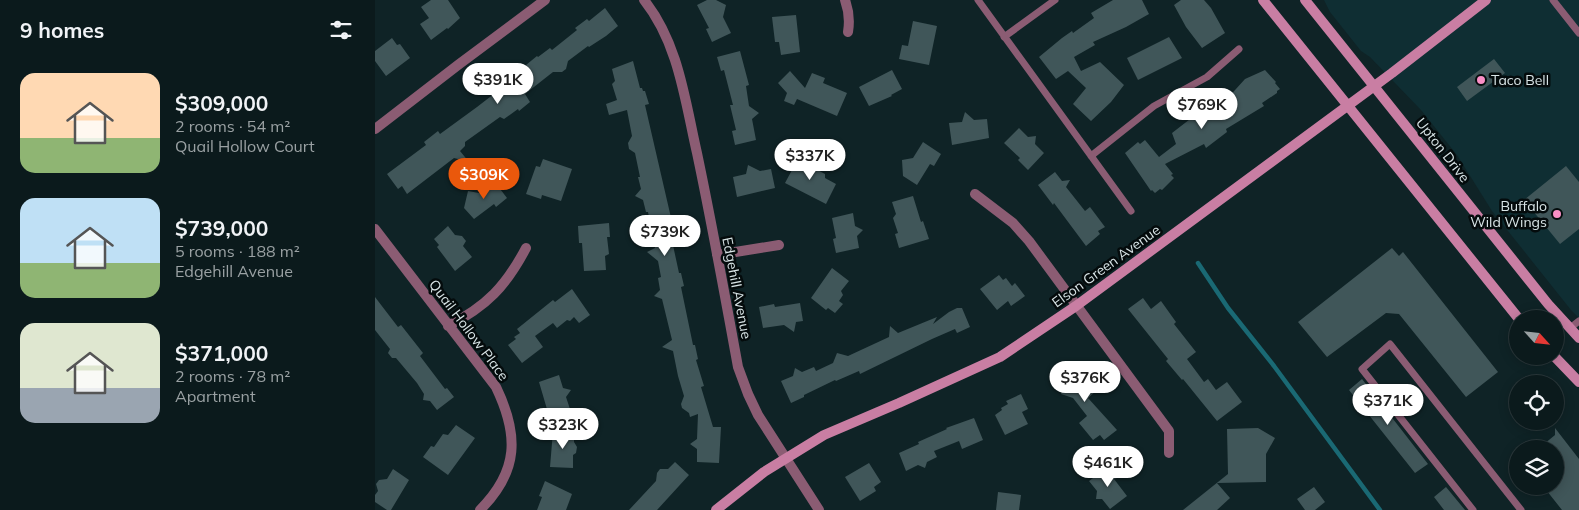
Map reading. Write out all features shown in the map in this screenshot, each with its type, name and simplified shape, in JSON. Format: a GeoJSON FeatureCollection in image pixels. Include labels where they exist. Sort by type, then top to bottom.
{"type":"FeatureCollection","features":[{"type":"Feature","properties":{"kind":"street"},"geometry":{"type":"LineString","coordinates":[[375,129],[545,0]]}},
{"type":"Feature","properties":{"kind":"street","name":"Edgehill Avenue"},"geometry":{"type":"LineString","coordinates":[[644,0],[665,32],[678,68],[706,195],[738,367],[758,415],[819,510]]}},
{"type":"Feature","properties":{"kind":"street"},"geometry":{"type":"LineString","coordinates":[[845,0],[849,10],[850,22],[848,32]]}},
{"type":"Feature","properties":{"kind":"street"},"geometry":{"type":"LineString","coordinates":[[1263,0],[1512,310]]}},
{"type":"Feature","properties":{"kind":"street","name":"Upton Drive"},"geometry":{"type":"LineString","coordinates":[[1305,0],[1548,304],[1579,338]]}},
{"type":"Feature","properties":{"kind":"street","name":"Elson Green Avenue"},"geometry":{"type":"LineString","coordinates":[[716,510],[764,472],[824,435],[1000,357],[1076,306],[1348,106],[1486,0]]}},
{"type":"Feature","properties":{"kind":"street"},"geometry":{"type":"LineString","coordinates":[[975,194],[1013,223],[1029,241],[1169,431],[1169,453]]}},
{"type":"Feature","properties":{"kind":"street","name":"Quail Hollow Place"},"geometry":{"type":"LineString","coordinates":[[375,229],[495,387],[504,404],[509,423],[511,443],[508,470],[496,492],[480,510]]}},
{"type":"Feature","properties":{"kind":"street"},"geometry":{"type":"LineString","coordinates":[[717,255],[779,245]]}},
{"type":"Feature","properties":{"kind":"street"},"geometry":{"type":"LineString","coordinates":[[449,326],[484,304],[501,287],[515,268],[526,248]]}},
{"type":"Feature","properties":{"kind":"street"},"geometry":{"type":"LineString","coordinates":[[1563,365],[1579,382]]}},
{"type":"Feature","properties":{"kind":"lane"},"geometry":{"type":"LineString","coordinates":[[978,0],[1131,211]]}},
{"type":"Feature","properties":{"kind":"lane"},"geometry":{"type":"LineString","coordinates":[[1004,37],[1055,0]]}},
{"type":"Feature","properties":{"kind":"lane"},"geometry":{"type":"LineString","coordinates":[[1553,0],[1579,33]]}},
{"type":"Feature","properties":{"kind":"lane"},"geometry":{"type":"LineString","coordinates":[[1091,156],[1154,106],[1207,78],[1239,49]]}},
{"type":"Feature","properties":{"kind":"lane"},"geometry":{"type":"LineString","coordinates":[[1570,328],[1579,321]]}},
{"type":"Feature","properties":{"kind":"lane"},"geometry":{"type":"LineString","coordinates":[[1473,510],[1362,369],[1391,344],[1521,510]]}},
{"type":"Feature","properties":{"kind":"shaded area"},"geometry":{"type":"Polygon","coordinates":[[[1324,0],[1579,0],[1579,318],[1492,211],[1457,155],[1421,110],[1370,57],[1361,51],[1330,12],[1324,0]]]}},
{"type":"Feature","properties":{"kind":"building"},"geometry":{"type":"Polygon","coordinates":[[[431,0],[448,0],[460,18],[448,29],[431,40],[420,24],[429,18],[421,7],[431,0]]]}},
{"type":"Feature","properties":{"kind":"building"},"geometry":{"type":"Polygon","coordinates":[[[707,0],[716,0],[726,5],[723,17],[731,33],[712,42],[706,29],[709,28],[697,5],[707,0]]]}},
{"type":"Feature","properties":{"kind":"building"},"geometry":{"type":"Polygon","coordinates":[[[1113,0],[1142,0],[1149,14],[1093,42],[1095,45],[1074,57],[1081,71],[1100,62],[1124,85],[1111,102],[1091,121],[1073,104],[1086,88],[1068,71],[1056,79],[1039,57],[1062,38],[1072,31],[1073,33],[1094,18],[1091,13],[1113,0]]]}},
{"type":"Feature","properties":{"kind":"building"},"geometry":{"type":"Polygon","coordinates":[[[1181,0],[1204,0],[1211,8],[1225,33],[1202,48],[1186,27],[1174,5],[1181,0]]]}},
{"type":"Feature","properties":{"kind":"building"},"geometry":{"type":"Polygon","coordinates":[[[605,8],[618,26],[568,61],[566,69],[562,72],[553,72],[525,94],[530,102],[519,111],[518,109],[504,119],[500,117],[465,142],[465,146],[460,151],[469,162],[454,158],[407,194],[402,186],[398,189],[387,174],[426,145],[424,142],[438,131],[440,134],[477,107],[499,90],[497,88],[527,66],[537,56],[550,48],[552,50],[577,30],[575,28],[587,19],[589,21],[605,8]]]}},
{"type":"Feature","properties":{"kind":"building"},"geometry":{"type":"Polygon","coordinates":[[[796,15],[800,52],[781,55],[779,42],[775,42],[772,17],[796,15]]]}},
{"type":"Feature","properties":{"kind":"building"},"geometry":{"type":"Polygon","coordinates":[[[913,21],[937,26],[929,65],[899,59],[902,45],[908,46],[913,21]]]}},
{"type":"Feature","properties":{"kind":"building"},"geometry":{"type":"Polygon","coordinates":[[[1169,37],[1182,58],[1138,80],[1127,58],[1169,37]]]}},
{"type":"Feature","properties":{"kind":"building"},"geometry":{"type":"Polygon","coordinates":[[[392,38],[397,45],[400,44],[410,58],[386,76],[375,61],[375,51],[392,38]]]}},
{"type":"Feature","properties":{"kind":"building"},"geometry":{"type":"Polygon","coordinates":[[[740,51],[749,85],[746,86],[749,106],[759,113],[752,119],[756,140],[735,145],[732,131],[736,130],[730,105],[733,105],[724,70],[721,71],[717,57],[740,51]]]}},
{"type":"Feature","properties":{"kind":"building","name":"Taco Bell"},"geometry":{"type":"Polygon","coordinates":[[[1494,59],[1505,73],[1467,101],[1457,87],[1494,59]]]}},
{"type":"Feature","properties":{"kind":"building"},"geometry":{"type":"Polygon","coordinates":[[[633,61],[640,88],[645,91],[649,104],[645,105],[675,235],[671,236],[679,273],[681,273],[684,286],[681,287],[693,345],[695,345],[698,359],[696,360],[704,386],[701,387],[713,427],[721,427],[719,463],[697,462],[697,449],[690,444],[697,439],[698,414],[690,417],[689,413],[682,408],[681,404],[684,396],[673,351],[662,347],[672,340],[662,299],[654,296],[660,290],[658,278],[661,277],[658,261],[647,252],[655,248],[648,212],[646,212],[643,200],[635,196],[641,189],[638,177],[640,177],[635,153],[629,149],[628,143],[632,136],[627,110],[609,115],[606,104],[617,100],[612,84],[615,81],[612,69],[633,61]]]}},
{"type":"Feature","properties":{"kind":"building"},"geometry":{"type":"Polygon","coordinates":[[[892,70],[902,89],[892,96],[869,106],[859,87],[892,70]]]}},
{"type":"Feature","properties":{"kind":"building"},"geometry":{"type":"Polygon","coordinates":[[[1265,70],[1280,89],[1277,93],[1262,103],[1264,106],[1226,129],[1227,132],[1206,148],[1204,144],[1165,164],[1174,178],[1162,190],[1160,189],[1155,193],[1151,191],[1125,153],[1138,142],[1140,144],[1145,140],[1159,157],[1176,144],[1172,133],[1194,116],[1230,107],[1226,100],[1245,79],[1265,70]]]}},
{"type":"Feature","properties":{"kind":"building"},"geometry":{"type":"Polygon","coordinates":[[[790,71],[805,88],[812,73],[825,78],[823,83],[847,93],[837,116],[797,99],[794,105],[784,101],[787,93],[778,83],[790,71]]]}},
{"type":"Feature","properties":{"kind":"building"},"geometry":{"type":"Polygon","coordinates":[[[965,112],[974,120],[987,119],[989,138],[952,145],[949,123],[962,122],[965,112]]]}},
{"type":"Feature","properties":{"kind":"building"},"geometry":{"type":"Polygon","coordinates":[[[1019,128],[1028,137],[1036,136],[1035,144],[1044,153],[1028,170],[1018,160],[1020,158],[1004,143],[1019,128]]]}},
{"type":"Feature","properties":{"kind":"building"},"geometry":{"type":"Polygon","coordinates":[[[923,142],[941,154],[934,166],[930,164],[917,185],[903,176],[902,160],[913,158],[923,142]]]}},
{"type":"Feature","properties":{"kind":"building"},"geometry":{"type":"Polygon","coordinates":[[[799,157],[812,164],[810,166],[825,174],[825,178],[836,184],[826,204],[785,183],[799,157]]]}},
{"type":"Feature","properties":{"kind":"building"},"geometry":{"type":"Polygon","coordinates":[[[543,159],[572,169],[561,201],[542,195],[541,199],[526,194],[536,166],[540,167],[543,159]]]}},
{"type":"Feature","properties":{"kind":"building"},"geometry":{"type":"Polygon","coordinates":[[[748,165],[760,171],[771,169],[775,188],[737,197],[733,177],[746,174],[748,165]]]}},
{"type":"Feature","properties":{"kind":"building","name":"Buffalo Wild Wings"},"geometry":{"type":"Polygon","coordinates":[[[1566,166],[1579,182],[1579,229],[1560,244],[1524,200],[1566,166]]]}},
{"type":"Feature","properties":{"kind":"building"},"geometry":{"type":"Polygon","coordinates":[[[1055,172],[1062,181],[1070,180],[1066,187],[1085,211],[1090,207],[1105,227],[1098,231],[1100,234],[1086,246],[1038,185],[1055,172]]]}},
{"type":"Feature","properties":{"kind":"building"},"geometry":{"type":"Polygon","coordinates":[[[494,181],[507,198],[496,207],[494,204],[474,219],[464,208],[468,191],[479,193],[494,181]]]}},
{"type":"Feature","properties":{"kind":"building"},"geometry":{"type":"Polygon","coordinates":[[[913,196],[921,222],[923,221],[929,239],[899,248],[895,234],[898,233],[893,218],[896,214],[892,202],[913,196]]]}},
{"type":"Feature","properties":{"kind":"building"},"geometry":{"type":"Polygon","coordinates":[[[853,213],[855,226],[863,230],[857,236],[859,248],[836,253],[833,239],[836,238],[832,218],[853,213]]]}},
{"type":"Feature","properties":{"kind":"building"},"geometry":{"type":"Polygon","coordinates":[[[609,223],[610,237],[607,237],[609,254],[605,256],[606,270],[584,271],[582,243],[579,243],[578,226],[609,223]]]}},
{"type":"Feature","properties":{"kind":"building"},"geometry":{"type":"Polygon","coordinates":[[[448,226],[455,235],[462,236],[466,241],[463,246],[472,257],[455,271],[437,247],[439,245],[434,239],[448,226]]]}},
{"type":"Feature","properties":{"kind":"building"},"geometry":{"type":"Polygon","coordinates":[[[1392,248],[1399,256],[1403,252],[1498,372],[1466,397],[1399,314],[1386,313],[1327,357],[1298,322],[1392,248]]]}},
{"type":"Feature","properties":{"kind":"building"},"geometry":{"type":"Polygon","coordinates":[[[832,268],[849,281],[841,291],[843,295],[839,301],[843,304],[835,313],[828,308],[826,310],[811,298],[832,268]]]}},
{"type":"Feature","properties":{"kind":"building"},"geometry":{"type":"Polygon","coordinates":[[[999,275],[1003,280],[1006,278],[1012,286],[1015,283],[1025,296],[1011,306],[1008,301],[997,310],[980,289],[999,275]]]}},
{"type":"Feature","properties":{"kind":"building"},"geometry":{"type":"Polygon","coordinates":[[[572,289],[590,315],[579,323],[574,317],[557,328],[553,323],[535,336],[543,347],[522,363],[508,345],[520,333],[517,329],[553,300],[555,302],[572,289]]]}},
{"type":"Feature","properties":{"kind":"building"},"geometry":{"type":"Polygon","coordinates":[[[375,297],[398,327],[401,325],[423,353],[420,356],[445,389],[447,388],[454,397],[437,410],[430,401],[423,400],[424,394],[417,383],[396,358],[392,358],[388,353],[390,349],[375,330],[375,297]]]}},
{"type":"Feature","properties":{"kind":"building"},"geometry":{"type":"Polygon","coordinates":[[[1143,298],[1151,309],[1161,301],[1176,322],[1174,324],[1196,352],[1187,359],[1204,382],[1208,379],[1216,390],[1227,382],[1242,402],[1217,421],[1166,361],[1168,359],[1128,309],[1143,298]]]}},
{"type":"Feature","properties":{"kind":"building"},"geometry":{"type":"Polygon","coordinates":[[[800,303],[803,321],[796,322],[794,332],[784,325],[763,328],[759,307],[774,304],[775,307],[800,303]]]}},
{"type":"Feature","properties":{"kind":"building"},"geometry":{"type":"Polygon","coordinates":[[[957,308],[962,308],[970,327],[957,333],[955,329],[860,374],[859,371],[835,380],[791,403],[781,381],[793,376],[795,368],[802,372],[814,367],[816,371],[833,363],[837,353],[848,356],[889,337],[890,326],[898,333],[937,317],[933,324],[957,308]]]}},
{"type":"Feature","properties":{"kind":"building"},"geometry":{"type":"Polygon","coordinates":[[[1071,362],[1096,391],[1088,398],[1117,430],[1104,440],[1100,435],[1093,440],[1079,423],[1087,416],[1073,398],[1061,394],[1064,386],[1056,374],[1071,362]]]}},
{"type":"Feature","properties":{"kind":"building"},"geometry":{"type":"Polygon","coordinates":[[[559,375],[563,388],[571,390],[566,397],[570,409],[549,416],[539,382],[559,375]]]}},
{"type":"Feature","properties":{"kind":"building"},"geometry":{"type":"Polygon","coordinates":[[[1362,379],[1428,464],[1415,473],[1349,390],[1362,379]]]}},
{"type":"Feature","properties":{"kind":"building"},"geometry":{"type":"Polygon","coordinates":[[[1021,394],[1028,409],[1022,412],[1028,424],[1005,435],[995,415],[1008,404],[1006,401],[1021,394]]]}},
{"type":"Feature","properties":{"kind":"building"},"geometry":{"type":"Polygon","coordinates":[[[974,418],[983,440],[962,449],[959,441],[934,451],[937,457],[927,462],[925,468],[918,465],[906,471],[899,453],[946,428],[974,418]]]}},
{"type":"Feature","properties":{"kind":"building"},"geometry":{"type":"Polygon","coordinates":[[[456,425],[475,438],[448,475],[423,457],[431,446],[434,447],[443,434],[448,435],[456,425]]]}},
{"type":"Feature","properties":{"kind":"building"},"geometry":{"type":"Polygon","coordinates":[[[1258,428],[1275,438],[1266,454],[1266,482],[1217,483],[1230,498],[1217,510],[1183,510],[1228,474],[1227,429],[1258,428]]]}},
{"type":"Feature","properties":{"kind":"building"},"geometry":{"type":"Polygon","coordinates":[[[1557,430],[1579,459],[1579,510],[1562,510],[1550,495],[1564,495],[1564,440],[1549,440],[1555,435],[1557,430]]]}},
{"type":"Feature","properties":{"kind":"building"},"geometry":{"type":"Polygon","coordinates":[[[553,431],[574,432],[574,442],[577,447],[576,453],[573,455],[573,468],[550,467],[553,431]]]}},
{"type":"Feature","properties":{"kind":"building"},"geometry":{"type":"Polygon","coordinates":[[[675,462],[689,475],[657,510],[629,510],[656,481],[657,473],[660,469],[668,469],[675,462]]]}},
{"type":"Feature","properties":{"kind":"building"},"geometry":{"type":"Polygon","coordinates":[[[869,463],[881,482],[874,487],[876,491],[860,501],[845,477],[869,463]]]}},
{"type":"Feature","properties":{"kind":"building"},"geometry":{"type":"Polygon","coordinates":[[[1108,467],[1117,478],[1114,479],[1127,496],[1110,509],[1102,499],[1096,499],[1097,491],[1089,481],[1108,467]]]}},
{"type":"Feature","properties":{"kind":"building"},"geometry":{"type":"Polygon","coordinates":[[[393,469],[409,480],[391,510],[387,510],[375,502],[375,495],[378,491],[376,484],[379,480],[387,479],[393,469]]]}},
{"type":"Feature","properties":{"kind":"building"},"geometry":{"type":"Polygon","coordinates":[[[545,481],[572,494],[566,510],[537,510],[542,497],[539,496],[545,481]]]}},
{"type":"Feature","properties":{"kind":"building"},"geometry":{"type":"Polygon","coordinates":[[[1314,487],[1325,502],[1315,510],[1305,510],[1297,499],[1314,487]]]}},
{"type":"Feature","properties":{"kind":"building"},"geometry":{"type":"Polygon","coordinates":[[[1446,487],[1465,510],[1444,510],[1434,497],[1446,487]]]}},
{"type":"Feature","properties":{"kind":"building"},"geometry":{"type":"Polygon","coordinates":[[[998,492],[1021,495],[1019,510],[996,510],[998,492]]]}},
{"type":"Feature","properties":{"kind":"waterway"},"geometry":{"type":"LineString","coordinates":[[1198,263],[1228,308],[1274,366],[1380,510]]}},
{"type":"Feature","properties":{"kind":"place","name":"Taco Bell"},"geometry":{"type":"Point","coordinates":[1481,80]}},
{"type":"Feature","properties":{"kind":"place","name":"Buffalo Wild Wings"},"geometry":{"type":"Point","coordinates":[1557,214]}}]}
